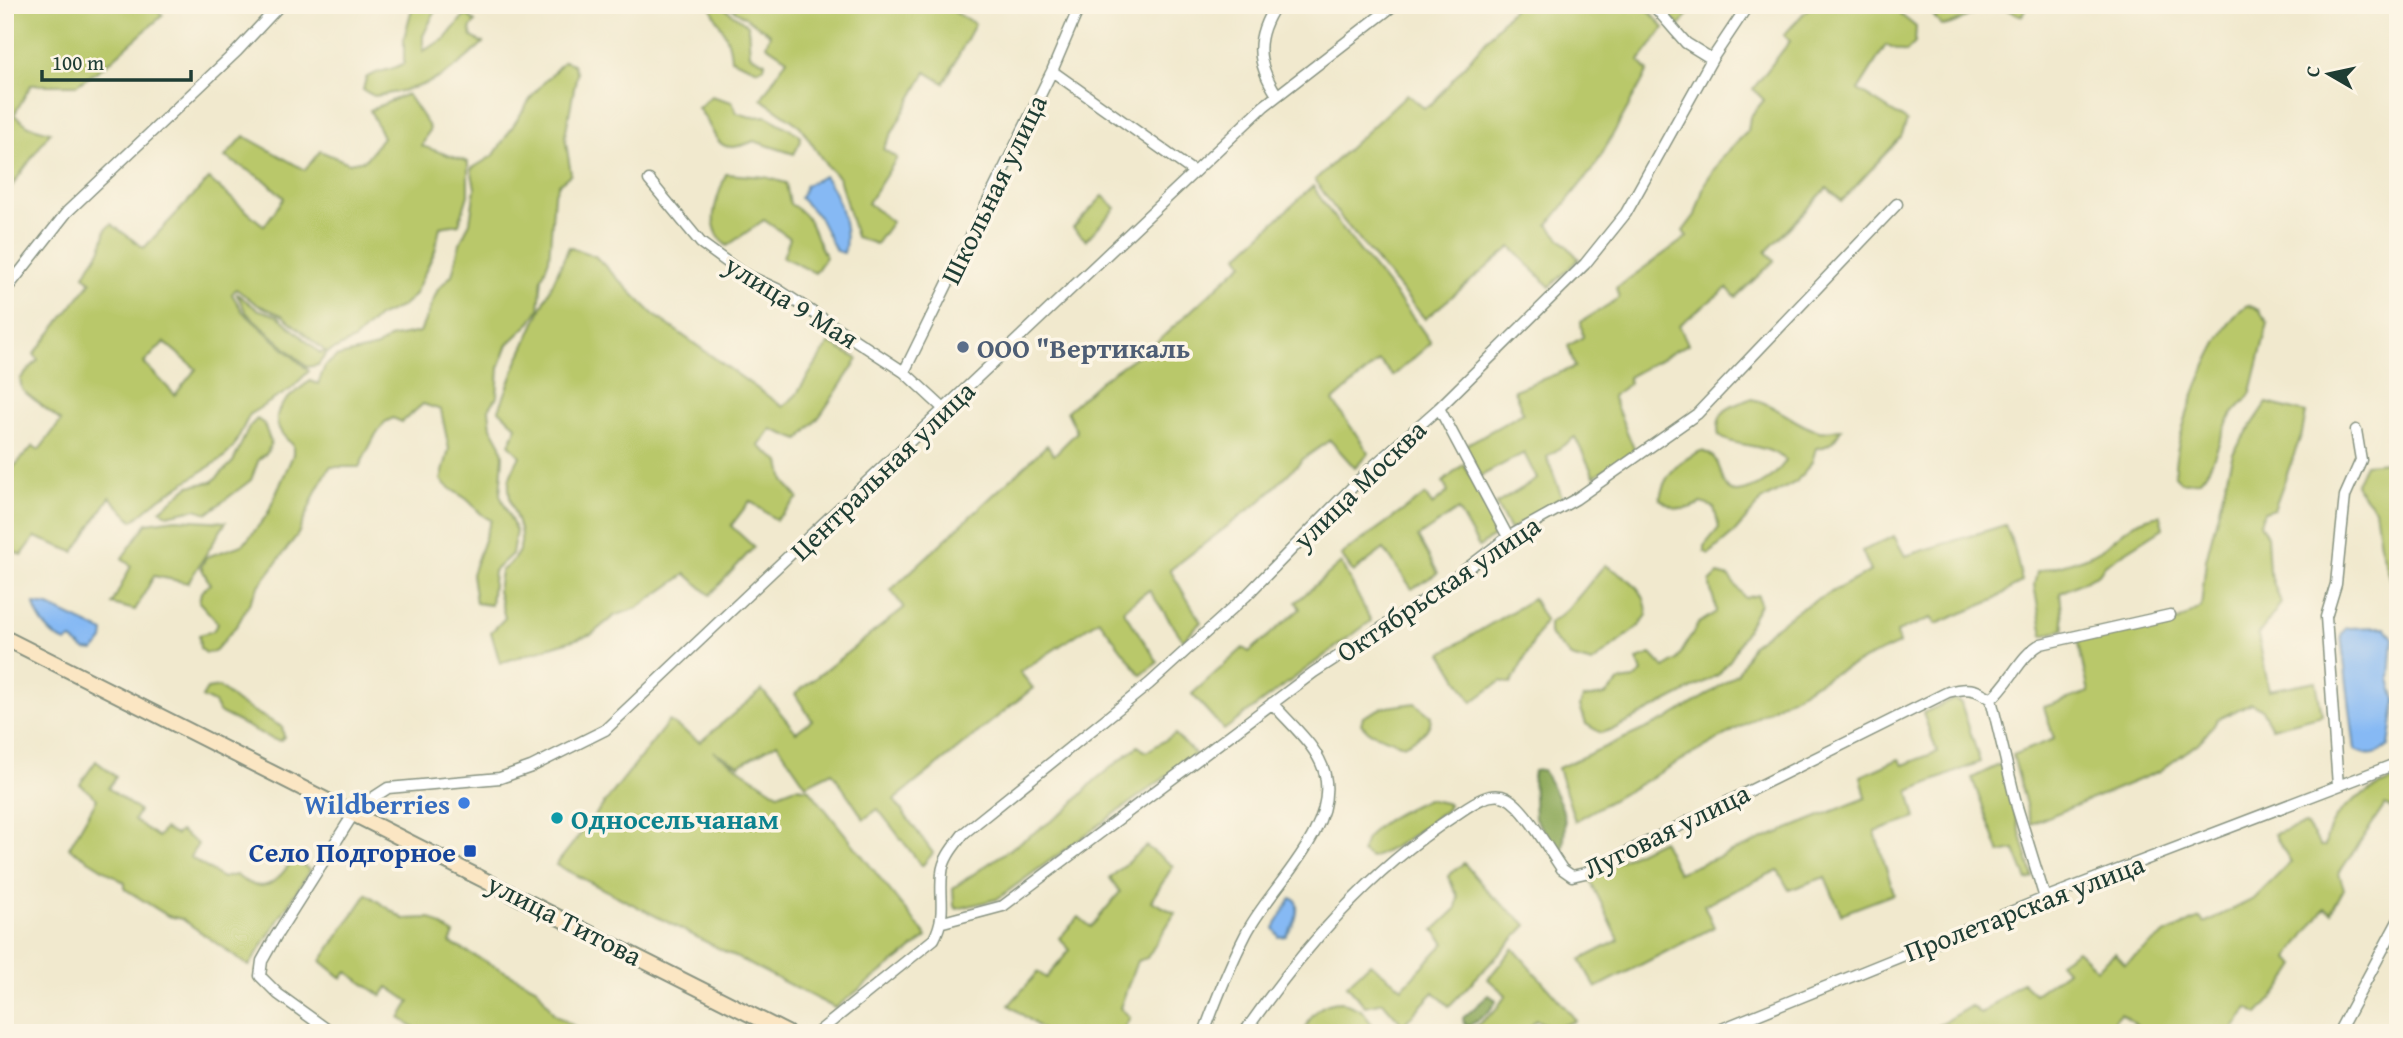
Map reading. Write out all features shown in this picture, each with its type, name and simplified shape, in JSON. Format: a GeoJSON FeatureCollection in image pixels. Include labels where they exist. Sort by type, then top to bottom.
{"type":"FeatureCollection","features":[{"type":"Feature","properties":{"kind":"main road","name":"улица Титова"},"geometry":{"type":"LineString","coordinates":[[5,638],[787,1033]]}},
{"type":"Feature","properties":{"kind":"street"},"geometry":{"type":"LineString","coordinates":[[5,290],[67,212],[237,51],[280,5]]}},
{"type":"Feature","properties":{"kind":"street","name":"Школьная улица"},"geometry":{"type":"LineString","coordinates":[[904,372],[1052,71],[1080,5]]}},
{"type":"Feature","properties":{"kind":"street"},"geometry":{"type":"LineString","coordinates":[[1276,5],[1262,32],[1260,52],[1263,73],[1277,95]]}},
{"type":"Feature","properties":{"kind":"street","name":"Центральная улица"},"geometry":{"type":"LineString","coordinates":[[354,813],[388,788],[500,778],[531,767],[605,730],[1277,95],[1394,5]]}},
{"type":"Feature","properties":{"kind":"street"},"geometry":{"type":"LineString","coordinates":[[1653,5],[1686,43],[1712,59]]}},
{"type":"Feature","properties":{"kind":"street","name":"улица Москва"},"geometry":{"type":"LineString","coordinates":[[943,922],[942,871],[949,853],[964,834],[1149,684],[1246,596],[1368,470],[1439,408],[1606,240],[1666,146],[1712,59],[1748,5]]}},
{"type":"Feature","properties":{"kind":"street"},"geometry":{"type":"LineString","coordinates":[[1052,71],[1194,172]]}},
{"type":"Feature","properties":{"kind":"street","name":"улица 9 Мая"},"geometry":{"type":"LineString","coordinates":[[649,180],[701,243],[742,273],[777,289],[904,372],[945,410]]}},
{"type":"Feature","properties":{"kind":"street","name":"Октябрьская улица"},"geometry":{"type":"LineString","coordinates":[[943,922],[1003,905],[1272,703],[1367,636],[1431,596],[1507,537],[1576,499],[1697,414],[1897,204]]}},
{"type":"Feature","properties":{"kind":"street"},"geometry":{"type":"LineString","coordinates":[[1439,408],[1507,537]]}},
{"type":"Feature","properties":{"kind":"street"},"geometry":{"type":"LineString","coordinates":[[2338,786],[2326,617],[2336,584],[2345,496],[2361,460],[2356,430]]}},
{"type":"Feature","properties":{"kind":"street"},"geometry":{"type":"LineString","coordinates":[[2045,898],[2017,807],[1992,699],[2003,690],[2027,656],[2041,644],[2170,615]]}},
{"type":"Feature","properties":{"kind":"street","name":"Луговая улица"},"geometry":{"type":"LineString","coordinates":[[1244,1033],[1329,924],[1418,839],[1478,801],[1490,796],[1506,797],[1518,807],[1562,869],[1572,876],[1585,873],[1948,692],[1966,687],[1980,691],[1992,699]]}},
{"type":"Feature","properties":{"kind":"street"},"geometry":{"type":"LineString","coordinates":[[1204,1033],[1246,933],[1291,871],[1324,811],[1327,790],[1324,773],[1313,750],[1272,703]]}},
{"type":"Feature","properties":{"kind":"street","name":"Пролетарская улица"},"geometry":{"type":"LineString","coordinates":[[1712,1033],[2045,898],[2398,763]]}},
{"type":"Feature","properties":{"kind":"street"},"geometry":{"type":"LineString","coordinates":[[332,1033],[278,994],[260,976],[262,961],[276,936],[354,813]]}},
{"type":"Feature","properties":{"kind":"street"},"geometry":{"type":"LineString","coordinates":[[2338,1033],[2398,921]]}},
{"type":"Feature","properties":{"kind":"street"},"geometry":{"type":"LineString","coordinates":[[817,1033],[934,939],[943,922]]}},
{"type":"Feature","properties":{"kind":"green space"},"geometry":{"type":"Polygon","coordinates":[[[8,5],[151,5],[163,15],[106,65],[77,85],[31,85],[14,115],[29,126],[50,132],[7,193],[8,5]]]}},
{"type":"Feature","properties":{"kind":"green space"},"geometry":{"type":"Polygon","coordinates":[[[413,5],[438,5],[423,36],[423,51],[445,39],[462,18],[468,15],[475,22],[470,29],[472,37],[483,43],[458,65],[434,80],[407,90],[374,96],[363,90],[366,78],[404,63],[404,38],[413,5]]]}},
{"type":"Feature","properties":{"kind":"green space"},"geometry":{"type":"Polygon","coordinates":[[[710,5],[720,5],[748,25],[750,55],[765,62],[764,67],[758,70],[731,59],[726,36],[710,5]]]}},
{"type":"Feature","properties":{"kind":"green space"},"geometry":{"type":"Polygon","coordinates":[[[727,5],[949,5],[948,8],[975,24],[944,83],[926,72],[883,149],[897,158],[868,203],[892,222],[876,244],[856,237],[839,178],[826,165],[800,126],[761,99],[787,59],[766,45],[770,34],[727,5]]]}},
{"type":"Feature","properties":{"kind":"green space"},"geometry":{"type":"Polygon","coordinates":[[[1516,5],[1644,5],[1664,28],[1639,61],[1648,71],[1596,165],[1548,225],[1579,259],[1550,287],[1511,247],[1425,319],[1341,218],[1315,180],[1407,94],[1424,108],[1431,105],[1516,5]]]}},
{"type":"Feature","properties":{"kind":"green space"},"geometry":{"type":"Polygon","coordinates":[[[1660,5],[1694,5],[1679,27],[1660,5]]]}},
{"type":"Feature","properties":{"kind":"green space"},"geometry":{"type":"Polygon","coordinates":[[[1811,5],[1889,5],[1916,27],[1915,43],[1906,52],[1886,45],[1858,90],[1907,121],[1901,137],[1842,201],[1827,188],[1766,252],[1774,261],[1736,297],[1727,288],[1679,325],[1688,344],[1628,377],[1629,384],[1612,396],[1635,451],[1594,476],[1575,437],[1547,457],[1562,497],[1510,530],[1496,504],[1537,479],[1524,453],[1481,476],[1464,446],[1523,413],[1514,390],[1575,367],[1568,346],[1583,337],[1581,322],[1619,298],[1616,288],[1687,237],[1683,231],[1695,215],[1705,183],[1723,156],[1748,131],[1750,117],[1764,100],[1753,89],[1790,41],[1784,35],[1811,5]]]}},
{"type":"Feature","properties":{"kind":"green space"},"geometry":{"type":"Polygon","coordinates":[[[1926,5],[2027,5],[2022,16],[1995,6],[1941,26],[1926,5]]]}},
{"type":"Feature","properties":{"kind":"green space"},"geometry":{"type":"Polygon","coordinates":[[[564,61],[573,64],[577,73],[565,136],[571,174],[559,184],[554,195],[549,259],[542,278],[539,309],[531,322],[508,344],[499,368],[497,397],[489,409],[491,427],[501,445],[503,456],[500,495],[516,531],[512,554],[494,571],[491,605],[476,603],[472,574],[491,520],[441,480],[449,449],[441,410],[423,404],[402,422],[393,418],[385,422],[359,467],[330,467],[317,489],[298,534],[258,587],[238,624],[214,652],[206,653],[200,648],[199,635],[213,631],[218,623],[199,602],[201,592],[210,584],[201,567],[206,557],[242,545],[267,515],[293,455],[293,445],[278,426],[279,410],[310,381],[318,384],[325,366],[336,357],[377,347],[389,338],[420,332],[438,289],[452,275],[460,243],[470,222],[475,188],[471,169],[494,155],[535,92],[564,61]]]}},
{"type":"Feature","properties":{"kind":"green space"},"geometry":{"type":"Polygon","coordinates":[[[407,94],[430,128],[422,146],[468,162],[468,195],[459,224],[440,227],[435,251],[414,296],[401,307],[378,317],[354,340],[327,353],[318,365],[307,367],[246,312],[236,293],[257,309],[278,316],[320,353],[326,352],[282,315],[258,305],[236,289],[232,294],[243,312],[309,371],[291,389],[250,414],[233,448],[223,458],[159,499],[133,521],[110,497],[74,552],[35,537],[22,555],[5,549],[5,470],[9,472],[33,446],[39,450],[61,421],[22,390],[20,379],[38,360],[34,354],[91,282],[84,275],[101,249],[106,229],[111,224],[144,248],[209,179],[264,226],[284,198],[266,181],[225,157],[244,136],[305,170],[320,151],[349,163],[365,160],[383,137],[370,110],[407,94]],[[164,342],[144,363],[175,395],[196,369],[164,342]]]}},
{"type":"Feature","properties":{"kind":"green space"},"geometry":{"type":"Polygon","coordinates":[[[711,96],[732,102],[737,113],[751,117],[766,116],[800,135],[801,141],[794,154],[754,141],[740,146],[723,145],[698,108],[711,96]]]}},
{"type":"Feature","properties":{"kind":"green space"},"geometry":{"type":"Polygon","coordinates":[[[726,174],[765,177],[786,183],[790,204],[805,215],[826,257],[815,273],[783,257],[790,238],[764,220],[727,246],[715,230],[714,221],[714,212],[726,174]]]}},
{"type":"Feature","properties":{"kind":"green space"},"geometry":{"type":"Polygon","coordinates":[[[1313,186],[1326,207],[1431,343],[1393,376],[1379,361],[1333,401],[1369,453],[1355,468],[1330,440],[1303,459],[1263,499],[1170,570],[1201,622],[1183,640],[1149,590],[1123,610],[1158,662],[1141,675],[1099,620],[1020,672],[1033,688],[894,800],[933,853],[922,866],[878,809],[864,819],[832,772],[806,785],[777,743],[739,765],[713,751],[778,794],[796,787],[809,789],[927,937],[835,1008],[556,865],[669,721],[700,742],[762,690],[796,732],[812,720],[795,694],[904,608],[891,590],[1047,445],[1054,455],[1077,432],[1067,411],[1103,379],[1158,341],[1243,263],[1238,256],[1313,186]]]}},
{"type":"Feature","properties":{"kind":"green space"},"geometry":{"type":"Polygon","coordinates":[[[1103,196],[1116,208],[1086,240],[1073,228],[1103,196]]]}},
{"type":"Feature","properties":{"kind":"green space"},"geometry":{"type":"Polygon","coordinates":[[[569,247],[595,256],[653,314],[783,407],[796,395],[829,343],[858,359],[820,416],[799,440],[771,429],[759,446],[780,462],[784,481],[798,498],[776,520],[750,501],[731,526],[754,547],[710,595],[686,574],[637,608],[614,616],[592,634],[500,663],[491,632],[505,618],[498,591],[501,571],[520,549],[521,539],[512,507],[509,482],[520,456],[509,444],[517,427],[499,410],[518,360],[569,247]]]}},
{"type":"Feature","properties":{"kind":"green space"},"geometry":{"type":"Polygon","coordinates":[[[2248,305],[2259,310],[2268,323],[2251,392],[2230,418],[2205,474],[2199,481],[2181,482],[2175,476],[2176,459],[2180,437],[2198,383],[2223,333],[2236,315],[2248,305]]]}},
{"type":"Feature","properties":{"kind":"green space"},"geometry":{"type":"Polygon","coordinates":[[[1750,399],[1768,405],[1810,428],[1822,431],[1841,429],[1831,443],[1816,448],[1812,462],[1796,482],[1762,500],[1735,532],[1709,554],[1704,551],[1704,546],[1719,528],[1714,507],[1701,503],[1685,509],[1675,508],[1660,499],[1662,490],[1674,469],[1701,451],[1711,455],[1717,462],[1726,486],[1731,491],[1739,492],[1752,488],[1775,473],[1786,460],[1767,450],[1725,440],[1719,436],[1721,415],[1730,407],[1750,399]]]}},
{"type":"Feature","properties":{"kind":"green space"},"geometry":{"type":"Polygon","coordinates":[[[2398,400],[2398,583],[2392,583],[2380,545],[2375,509],[2355,485],[2365,464],[2387,462],[2393,414],[2398,400]]]}},
{"type":"Feature","properties":{"kind":"green space"},"geometry":{"type":"Polygon","coordinates":[[[2267,403],[2306,413],[2302,433],[2274,509],[2264,512],[2260,524],[2267,536],[2269,571],[2281,603],[2258,635],[2269,690],[2316,681],[2322,715],[2272,728],[2261,708],[2251,703],[2218,719],[2201,741],[2160,771],[2031,824],[2013,755],[2054,739],[2044,707],[2089,692],[2077,640],[2179,621],[2201,607],[2206,560],[2233,453],[2267,403]]]}},
{"type":"Feature","properties":{"kind":"green space"},"geometry":{"type":"Polygon","coordinates":[[[257,419],[264,424],[271,443],[267,453],[259,459],[251,480],[208,513],[195,509],[167,515],[160,510],[189,486],[212,482],[233,462],[249,427],[257,419]]]}},
{"type":"Feature","properties":{"kind":"green space"},"geometry":{"type":"Polygon","coordinates":[[[1464,464],[1499,532],[1479,547],[1458,510],[1418,537],[1438,573],[1412,589],[1384,549],[1353,572],[1341,555],[1425,495],[1432,505],[1448,492],[1443,482],[1464,464]]]}},
{"type":"Feature","properties":{"kind":"green space"},"geometry":{"type":"Polygon","coordinates":[[[2160,515],[2163,528],[2105,565],[2099,574],[2060,593],[2064,629],[2043,636],[2034,585],[2037,572],[2093,554],[2133,524],[2160,515]]]}},
{"type":"Feature","properties":{"kind":"green space"},"geometry":{"type":"Polygon","coordinates":[[[176,519],[226,522],[188,583],[154,576],[135,610],[112,604],[131,566],[122,558],[147,523],[176,519]]]}},
{"type":"Feature","properties":{"kind":"green space"},"geometry":{"type":"Polygon","coordinates":[[[2005,525],[2014,547],[2022,581],[1994,600],[1936,624],[1931,618],[1897,632],[1899,644],[1833,674],[1575,821],[1558,768],[1667,719],[1710,693],[1738,673],[1752,645],[1798,610],[1871,571],[1862,551],[1894,536],[1905,556],[2005,525]]]}},
{"type":"Feature","properties":{"kind":"green space"},"geometry":{"type":"Polygon","coordinates":[[[1341,563],[1371,621],[1224,730],[1192,694],[1243,648],[1249,652],[1300,609],[1296,602],[1341,563]]]}},
{"type":"Feature","properties":{"kind":"green space"},"geometry":{"type":"Polygon","coordinates":[[[1605,565],[1634,584],[1643,597],[1647,615],[1639,626],[1592,663],[1571,657],[1549,634],[1549,623],[1571,605],[1605,565]]]}},
{"type":"Feature","properties":{"kind":"green space"},"geometry":{"type":"Polygon","coordinates":[[[1718,574],[1729,577],[1745,598],[1758,595],[1760,604],[1731,659],[1718,675],[1616,728],[1601,733],[1586,724],[1580,706],[1583,698],[1605,695],[1620,681],[1634,679],[1642,673],[1637,659],[1651,654],[1664,668],[1677,660],[1698,624],[1716,612],[1710,582],[1718,574]]]}},
{"type":"Feature","properties":{"kind":"green space"},"geometry":{"type":"Polygon","coordinates":[[[1533,599],[1545,620],[1511,684],[1501,681],[1472,702],[1442,653],[1533,599]]]}},
{"type":"Feature","properties":{"kind":"green space"},"geometry":{"type":"Polygon","coordinates":[[[219,687],[238,703],[282,727],[284,737],[280,741],[272,739],[219,712],[214,703],[202,697],[207,689],[219,687]]]}},
{"type":"Feature","properties":{"kind":"green space"},"geometry":{"type":"Polygon","coordinates":[[[1954,699],[1961,703],[1980,762],[1909,791],[1916,818],[1875,832],[1894,894],[1841,914],[1825,877],[1789,890],[1778,870],[1704,905],[1714,927],[1596,988],[1580,960],[1619,940],[1590,880],[1593,874],[1662,840],[1678,873],[1866,798],[1861,776],[1899,759],[1903,765],[1937,752],[1923,713],[1954,699]]]}},
{"type":"Feature","properties":{"kind":"green space"},"geometry":{"type":"Polygon","coordinates":[[[1415,703],[1431,716],[1430,722],[1422,734],[1403,745],[1369,732],[1361,724],[1363,717],[1381,708],[1415,703]]]}},
{"type":"Feature","properties":{"kind":"green space"},"geometry":{"type":"Polygon","coordinates":[[[1175,734],[1196,755],[997,899],[957,909],[954,906],[953,888],[1066,811],[1095,780],[1138,746],[1146,752],[1175,734]]]}},
{"type":"Feature","properties":{"kind":"green space"},"geometry":{"type":"Polygon","coordinates":[[[96,761],[116,777],[108,788],[139,811],[134,820],[158,837],[164,829],[176,835],[180,831],[198,844],[190,857],[222,878],[236,875],[246,882],[262,886],[281,875],[293,859],[310,870],[249,966],[182,919],[168,916],[125,889],[125,883],[69,848],[97,799],[80,784],[96,761]]]}},
{"type":"Feature","properties":{"kind":"green space"},"geometry":{"type":"Polygon","coordinates":[[[2001,764],[2033,878],[2027,880],[2015,850],[2000,853],[1972,778],[2001,764]]]}},
{"type":"Feature","properties":{"kind":"green space"},"geometry":{"type":"Polygon","coordinates":[[[1543,770],[1559,800],[1564,817],[1562,852],[1558,854],[1535,818],[1534,771],[1543,770]]]}},
{"type":"Feature","properties":{"kind":"green space"},"geometry":{"type":"Polygon","coordinates":[[[2398,778],[2398,812],[2385,805],[2339,873],[2344,889],[2331,912],[2325,908],[2288,958],[2296,965],[2280,990],[2258,1014],[2248,1008],[2231,1033],[2146,1033],[2121,1013],[2103,1033],[1925,1033],[1971,1006],[1981,1014],[2022,982],[2035,994],[2067,971],[2059,962],[2077,950],[2097,969],[2115,953],[2125,964],[2166,933],[2200,918],[2204,923],[2254,899],[2291,862],[2274,834],[2306,824],[2321,846],[2325,846],[2334,821],[2351,802],[2398,778]]]}},
{"type":"Feature","properties":{"kind":"green space"},"geometry":{"type":"Polygon","coordinates":[[[1427,799],[1449,804],[1446,811],[1392,848],[1371,858],[1362,852],[1365,842],[1378,826],[1427,799]]]}},
{"type":"Feature","properties":{"kind":"green space"},"geometry":{"type":"Polygon","coordinates":[[[1146,846],[1173,866],[1151,901],[1175,913],[1147,958],[1137,961],[1120,1008],[1130,1017],[1122,1033],[1040,1033],[1042,1029],[1009,1005],[1038,972],[1046,978],[1070,950],[1059,938],[1079,917],[1091,927],[1120,892],[1110,878],[1146,846]]]}},
{"type":"Feature","properties":{"kind":"green space"},"geometry":{"type":"Polygon","coordinates":[[[1464,863],[1490,894],[1527,925],[1449,1006],[1434,992],[1403,1025],[1383,1002],[1365,1006],[1347,985],[1370,963],[1402,988],[1445,943],[1434,930],[1456,909],[1458,897],[1448,876],[1464,863]]]}},
{"type":"Feature","properties":{"kind":"green space"},"geometry":{"type":"Polygon","coordinates":[[[367,894],[404,919],[430,918],[454,934],[450,943],[537,988],[554,1014],[585,1033],[423,1033],[400,1018],[410,1002],[388,987],[382,996],[347,972],[342,978],[321,961],[367,894]]]}},
{"type":"Feature","properties":{"kind":"green space"},"geometry":{"type":"Polygon","coordinates":[[[1513,948],[1576,1021],[1554,1028],[1536,1020],[1531,1026],[1534,1033],[1467,1033],[1495,1011],[1506,995],[1488,979],[1513,948]]]}},
{"type":"Feature","properties":{"kind":"green space"},"geometry":{"type":"Polygon","coordinates":[[[1489,995],[1496,1000],[1485,1015],[1468,1026],[1464,1024],[1463,1018],[1489,995]]]}},
{"type":"Feature","properties":{"kind":"green space"},"geometry":{"type":"Polygon","coordinates":[[[1342,1002],[1361,1010],[1379,1033],[1305,1033],[1313,1014],[1328,1004],[1342,1002]]]}},
{"type":"Feature","properties":{"kind":"water"},"geometry":{"type":"Polygon","coordinates":[[[824,176],[842,213],[846,234],[844,253],[836,251],[819,217],[800,198],[806,185],[824,176]]]}},
{"type":"Feature","properties":{"kind":"water"},"geometry":{"type":"Polygon","coordinates":[[[34,604],[49,606],[104,632],[103,640],[94,651],[85,650],[71,639],[66,642],[60,640],[45,627],[34,604]]]}},
{"type":"Feature","properties":{"kind":"water"},"geometry":{"type":"Polygon","coordinates":[[[2385,627],[2393,638],[2390,679],[2396,700],[2389,746],[2376,754],[2364,754],[2355,750],[2341,635],[2346,628],[2385,627]]]}},
{"type":"Feature","properties":{"kind":"water"},"geometry":{"type":"Polygon","coordinates":[[[1291,898],[1296,900],[1296,919],[1286,936],[1279,937],[1274,928],[1291,898]]]}},
{"type":"Feature","properties":{"kind":"place","name":"ООО \"Вертикаль"},"geometry":{"type":"Point","coordinates":[963,347]}},
{"type":"Feature","properties":{"kind":"place","name":"Wildberries"},"geometry":{"type":"Point","coordinates":[464,803]}},
{"type":"Feature","properties":{"kind":"place","name":"Односельчанам"},"geometry":{"type":"Point","coordinates":[557,818]}},
{"type":"Feature","properties":{"kind":"place","name":"Село Подгорное"},"geometry":{"type":"Point","coordinates":[470,851]}}]}
